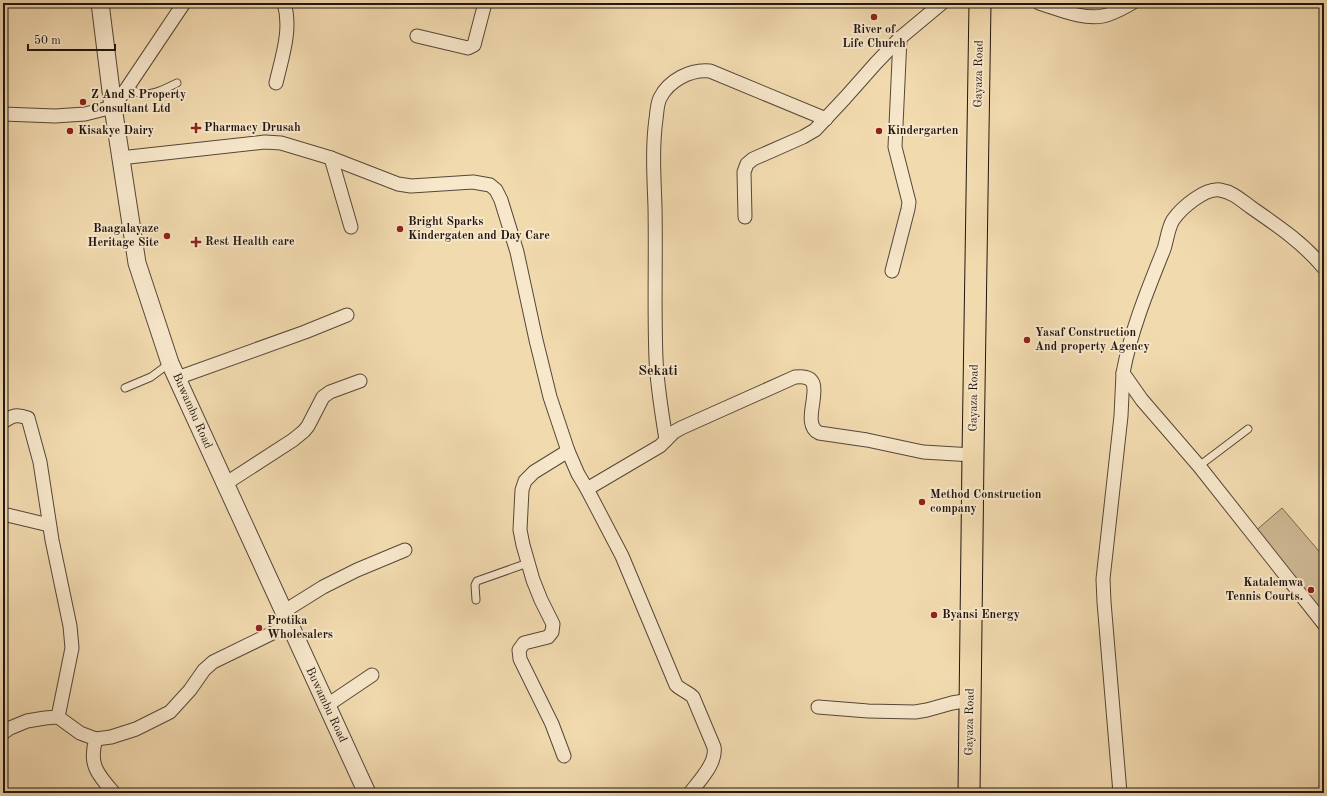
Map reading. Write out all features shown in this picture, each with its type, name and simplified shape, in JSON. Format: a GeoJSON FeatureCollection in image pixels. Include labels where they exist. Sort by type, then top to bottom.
{"type":"FeatureCollection","features":[{"type":"Feature","properties":{"kind":"main road","name":"Gayaza Road"},"geometry":{"type":"LineString","coordinates":[[969,793],[980,3]]}},
{"type":"Feature","properties":{"kind":"street","name":"Buwambu Road"},"geometry":{"type":"LineString","coordinates":[[100,3],[112,107],[137,262],[170,363],[367,793]]}},
{"type":"Feature","properties":{"kind":"street"},"geometry":{"type":"LineString","coordinates":[[3,114],[55,116],[85,114],[112,107],[127,88],[184,3]]}},
{"type":"Feature","properties":{"kind":"street"},"geometry":{"type":"LineString","coordinates":[[276,83],[285,43],[287,20],[284,3]]}},
{"type":"Feature","properties":{"kind":"street"},"geometry":{"type":"LineString","coordinates":[[417,36],[468,48],[471,47],[474,45],[486,3]]}},
{"type":"Feature","properties":{"kind":"street"},"geometry":{"type":"LineString","coordinates":[[745,217],[744,172],[747,164],[753,159],[803,137],[815,130],[871,67],[900,38],[942,3]]}},
{"type":"Feature","properties":{"kind":"street"},"geometry":{"type":"LineString","coordinates":[[1039,3],[1084,16],[1103,16],[1118,11],[1132,3]]}},
{"type":"Feature","properties":{"kind":"street"},"geometry":{"type":"LineString","coordinates":[[892,270],[909,202],[896,157],[895,147],[900,38]]}},
{"type":"Feature","properties":{"kind":"street"},"geometry":{"type":"LineString","coordinates":[[666,440],[656,359],[654,130],[660,99],[668,87],[691,72],[702,70],[710,71],[826,119]]}},
{"type":"Feature","properties":{"kind":"street"},"geometry":{"type":"LineString","coordinates":[[120,158],[265,142],[281,142],[331,158],[398,184],[411,186],[473,182],[490,185],[496,190],[517,252],[550,397],[568,451],[578,474],[588,489],[622,556],[676,685],[680,689],[690,693],[693,697],[714,747],[715,752],[712,762],[690,793]]}},
{"type":"Feature","properties":{"kind":"street"},"geometry":{"type":"LineString","coordinates":[[331,158],[351,227]]}},
{"type":"Feature","properties":{"kind":"street"},"geometry":{"type":"LineString","coordinates":[[1120,793],[1104,610],[1103,579],[1121,416],[1123,373],[1127,349],[1173,220],[1187,205],[1203,193],[1220,190],[1233,194],[1300,243],[1324,268]]}},
{"type":"Feature","properties":{"kind":"street"},"geometry":{"type":"LineString","coordinates":[[177,378],[348,315]]}},
{"type":"Feature","properties":{"kind":"street"},"geometry":{"type":"LineString","coordinates":[[1123,373],[1142,400],[1199,466],[1324,624]]}},
{"type":"Feature","properties":{"kind":"street"},"geometry":{"type":"LineString","coordinates":[[588,489],[660,446],[674,432],[795,377],[810,379],[813,383],[814,390],[811,424],[814,431],[923,452],[973,455]]}},
{"type":"Feature","properties":{"kind":"street"},"geometry":{"type":"LineString","coordinates":[[225,484],[293,440],[304,431],[323,397],[330,392],[360,381]]}},
{"type":"Feature","properties":{"kind":"street"},"geometry":{"type":"LineString","coordinates":[[3,422],[10,417],[19,415],[28,418],[40,462],[52,540],[70,626],[72,648],[58,717]]}},
{"type":"Feature","properties":{"kind":"street"},"geometry":{"type":"LineString","coordinates":[[564,756],[552,724],[520,660],[519,650],[524,643],[548,637],[552,632],[553,624],[541,600],[528,563],[520,530],[522,490],[525,481],[534,472],[568,451]]}},
{"type":"Feature","properties":{"kind":"street"},"geometry":{"type":"LineString","coordinates":[[3,514],[50,525]]}},
{"type":"Feature","properties":{"kind":"street"},"geometry":{"type":"LineString","coordinates":[[3,733],[10,728],[27,722],[58,717],[80,732],[96,739],[111,737],[136,729],[170,712],[186,695],[204,670],[213,662],[286,618],[322,587],[357,570],[405,550]]}},
{"type":"Feature","properties":{"kind":"street"},"geometry":{"type":"LineString","coordinates":[[326,706],[372,675]]}},
{"type":"Feature","properties":{"kind":"street"},"geometry":{"type":"LineString","coordinates":[[818,707],[868,711],[915,712],[970,700]]}},
{"type":"Feature","properties":{"kind":"street"},"geometry":{"type":"LineString","coordinates":[[96,739],[93,749],[94,763],[97,771],[114,793]]}},
{"type":"Feature","properties":{"kind":"lane"},"geometry":{"type":"LineString","coordinates":[[127,88],[141,94],[155,92],[177,83]]}},
{"type":"Feature","properties":{"kind":"lane"},"geometry":{"type":"LineString","coordinates":[[125,388],[151,377],[170,363]]}},
{"type":"Feature","properties":{"kind":"lane"},"geometry":{"type":"LineString","coordinates":[[1199,466],[1248,429]]}},
{"type":"Feature","properties":{"kind":"lane"},"geometry":{"type":"LineString","coordinates":[[476,600],[475,585],[477,581],[528,563]]}},
{"type":"Feature","properties":{"kind":"shaded area","name":"Katalemwa Tennis Courts."},"geometry":{"type":"Polygon","coordinates":[[[1282,508],[1324,557],[1324,622],[1253,533],[1282,508]]]}},
{"type":"Feature","properties":{"kind":"place","name":"River of Life Church"},"geometry":{"type":"Point","coordinates":[874,17]}},
{"type":"Feature","properties":{"kind":"place","name":"Z And S Property Consultant Ltd"},"geometry":{"type":"Point","coordinates":[83,102]}},
{"type":"Feature","properties":{"kind":"place","name":"Pharmacy Drusah"},"geometry":{"type":"Point","coordinates":[196,128]}},
{"type":"Feature","properties":{"kind":"place","name":"Kisakye Dairy"},"geometry":{"type":"Point","coordinates":[70,131]}},
{"type":"Feature","properties":{"kind":"place","name":"Kindergarten"},"geometry":{"type":"Point","coordinates":[879,131]}},
{"type":"Feature","properties":{"kind":"place","name":"Bright Sparks Kindergaten and Day Care"},"geometry":{"type":"Point","coordinates":[400,229]}},
{"type":"Feature","properties":{"kind":"place","name":"Baagalayaze Heritage Site"},"geometry":{"type":"Point","coordinates":[167,236]}},
{"type":"Feature","properties":{"kind":"place","name":"Rest Health care"},"geometry":{"type":"Point","coordinates":[196,242]}},
{"type":"Feature","properties":{"kind":"place","name":"Yasaf Construction And property Agency"},"geometry":{"type":"Point","coordinates":[1027,340]}},
{"type":"Feature","properties":{"kind":"place","name":"Method Construction company"},"geometry":{"type":"Point","coordinates":[922,502]}},
{"type":"Feature","properties":{"kind":"place","name":"Katalemwa Tennis Courts."},"geometry":{"type":"Point","coordinates":[1311,590]}},
{"type":"Feature","properties":{"kind":"place","name":"Byansi Energy"},"geometry":{"type":"Point","coordinates":[934,615]}},
{"type":"Feature","properties":{"kind":"place","name":"Protika Wholesalers"},"geometry":{"type":"Point","coordinates":[259,628]}},
{"type":"Feature","properties":{"kind":"district","name":"Sekati"},"geometry":{"type":"Point","coordinates":[658,371]}}]}
